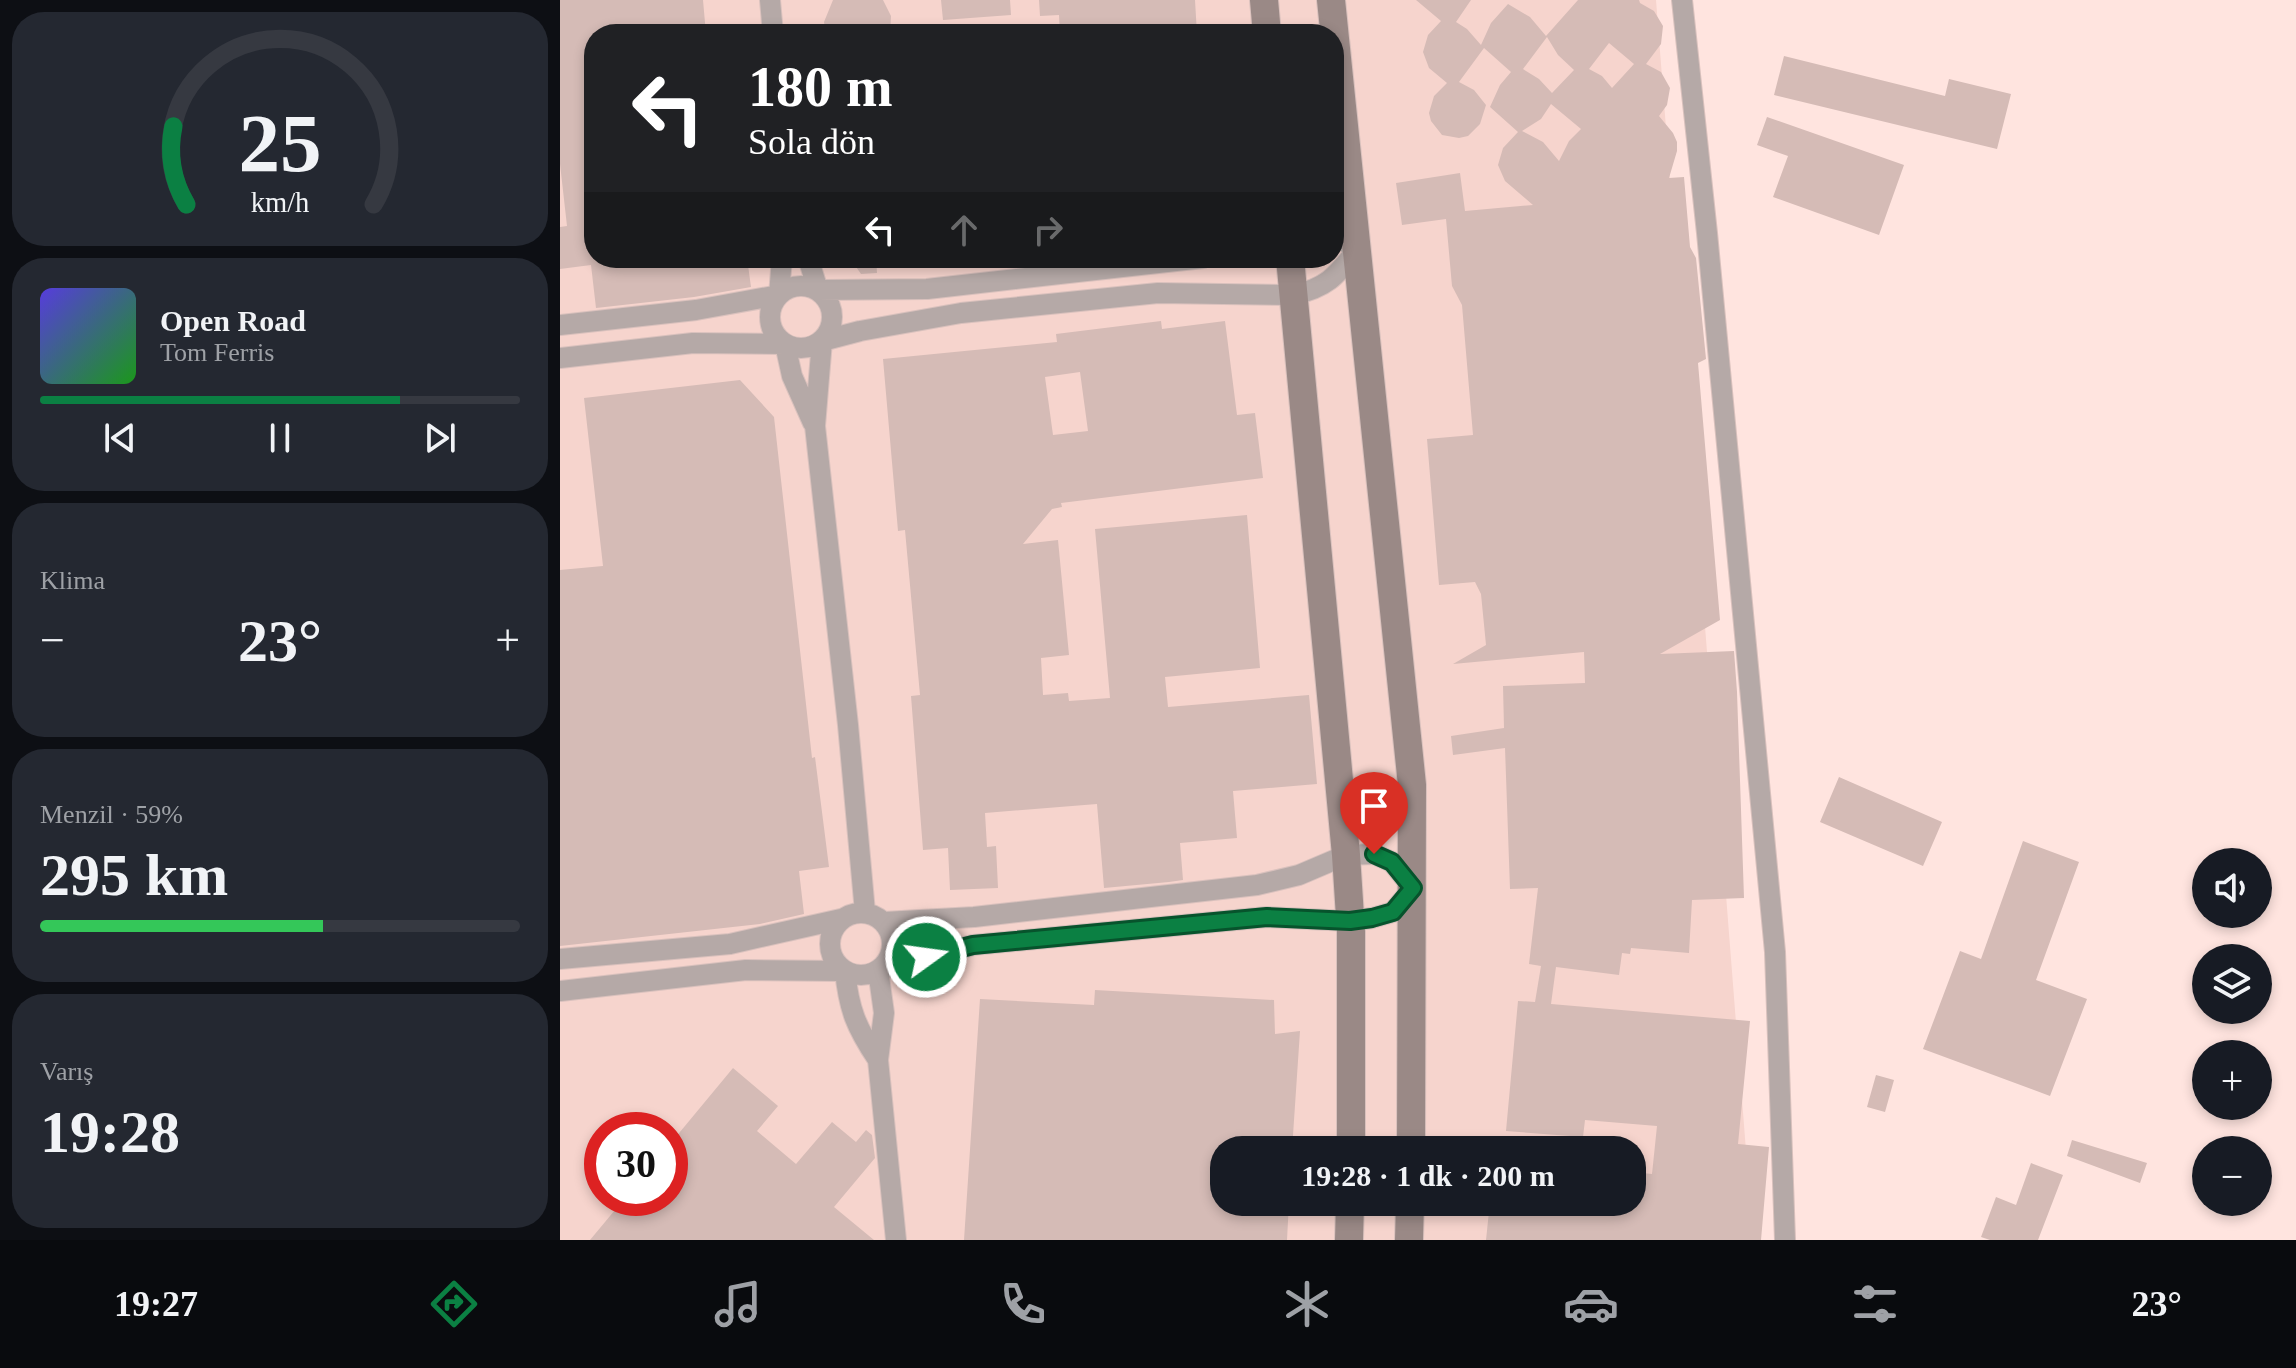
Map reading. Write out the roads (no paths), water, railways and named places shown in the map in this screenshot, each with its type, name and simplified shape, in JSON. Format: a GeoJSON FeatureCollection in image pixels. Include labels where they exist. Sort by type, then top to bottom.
{"type":"FeatureCollection","features":[{"type":"Feature","properties":{"kind":"street"},"geometry":{"type":"LineString","coordinates":[[770,0],[772,24]]}},
{"type":"Feature","properties":{"kind":"street"},"geometry":{"type":"LineString","coordinates":[[1264,0],[1266,24]]}},
{"type":"Feature","properties":{"kind":"street"},"geometry":{"type":"LineString","coordinates":[[1331,0],[1332,24]]}},
{"type":"Feature","properties":{"kind":"street"},"geometry":{"type":"LineString","coordinates":[[1682,0],[1775,952],[1785,1240]]}},
{"type":"Feature","properties":{"kind":"street"},"geometry":{"type":"LineString","coordinates":[[1344,210],[1412,785],[1411,1136]]}},
{"type":"Feature","properties":{"kind":"street"},"geometry":{"type":"LineString","coordinates":[[781,268],[779,295],[771,309],[770,320],[773,331],[785,344],[792,376],[815,426]]}},
{"type":"Feature","properties":{"kind":"street"},"geometry":{"type":"LineString","coordinates":[[811,268],[818,290],[831,306],[833,317],[822,341],[815,426],[865,912]]}},
{"type":"Feature","properties":{"kind":"street"},"geometry":{"type":"LineString","coordinates":[[560,325],[696,310],[779,295],[793,287],[818,290],[927,289],[1114,268]]}},
{"type":"Feature","properties":{"kind":"street"},"geometry":{"type":"LineString","coordinates":[[1291,268],[1346,855],[1350,921],[1351,1136]]}},
{"type":"Feature","properties":{"kind":"street"},"geometry":{"type":"LineString","coordinates":[[560,358],[693,343],[785,344],[803,348],[860,331],[961,313],[1158,293],[1293,295],[1314,291],[1333,279],[1337,268]]}},
{"type":"Feature","properties":{"kind":"street"},"geometry":{"type":"LineString","coordinates":[[884,922],[974,917],[1257,885],[1299,875],[1346,855],[1374,854],[1392,862],[1413,888]]}},
{"type":"Feature","properties":{"kind":"street"},"geometry":{"type":"LineString","coordinates":[[841,919],[834,927],[829,946],[836,963],[855,975],[973,945],[1267,917],[1350,921],[1393,912],[1413,888]]}},
{"type":"Feature","properties":{"kind":"street"},"geometry":{"type":"LineString","coordinates":[[845,971],[746,970],[570,989],[569,958],[730,944],[865,912],[884,922],[890,931],[892,948],[888,959],[878,970]]}},
{"type":"Feature","properties":{"kind":"street"},"geometry":{"type":"LineString","coordinates":[[878,970],[884,1013],[878,1060],[896,1240]]}},
{"type":"Feature","properties":{"kind":"street"},"geometry":{"type":"LineString","coordinates":[[845,971],[848,1005],[861,1035],[878,1060]]}},
{"type":"Feature","properties":{"kind":"street"},"geometry":{"type":"LineString","coordinates":[[1349,1240],[1350,1216]]}},
{"type":"Feature","properties":{"kind":"street"},"geometry":{"type":"LineString","coordinates":[[1409,1240],[1410,1216]]}}]}
